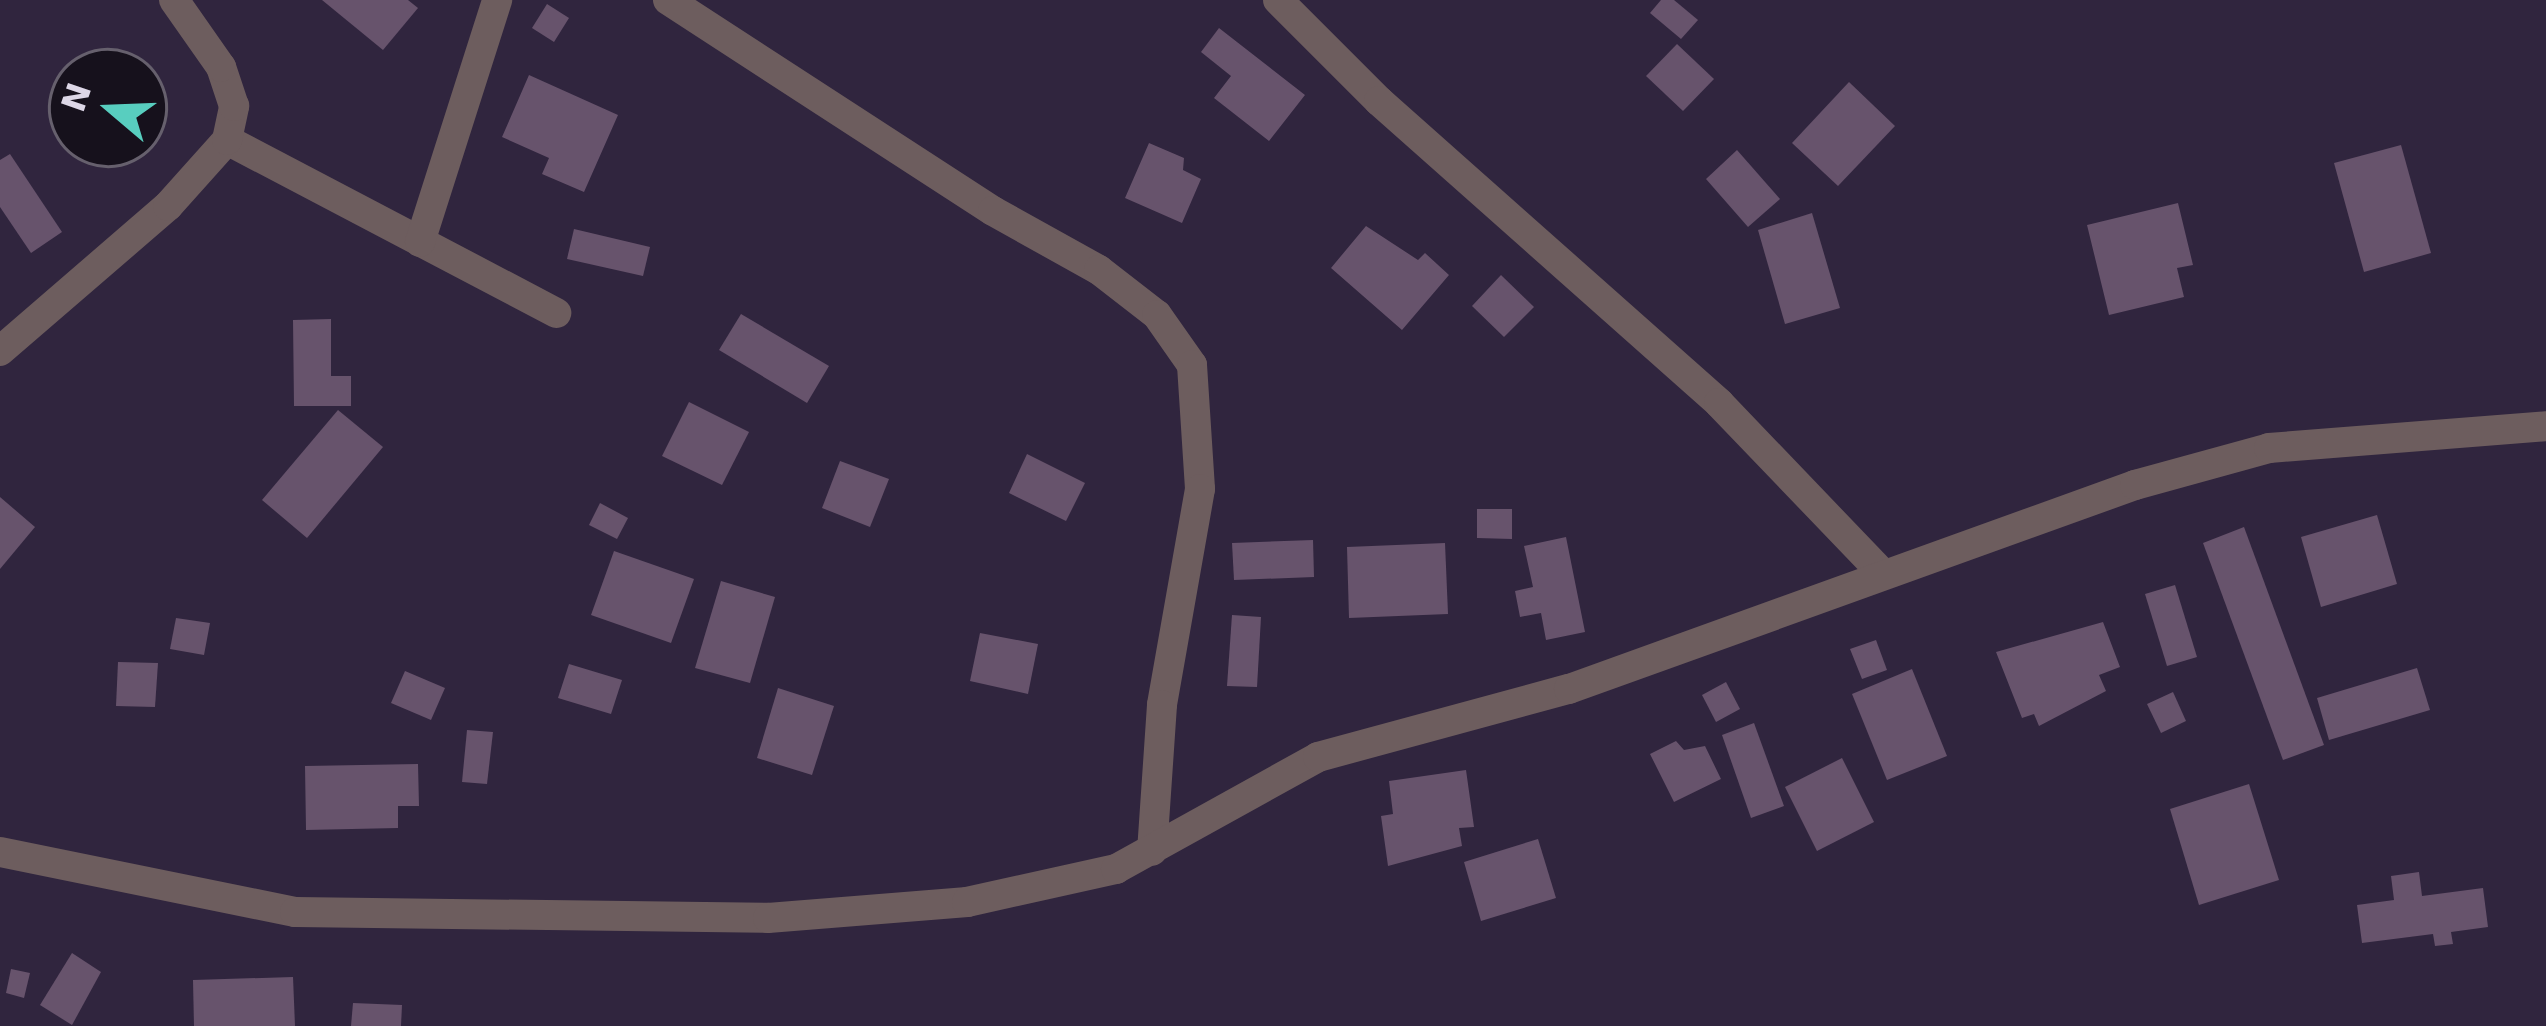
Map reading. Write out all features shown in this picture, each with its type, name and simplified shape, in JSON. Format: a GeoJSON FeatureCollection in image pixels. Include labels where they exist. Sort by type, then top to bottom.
{"type":"FeatureCollection","features":[{"type":"Feature","properties":{"kind":"street"},"geometry":{"type":"LineString","coordinates":[[0,351],[168,206],[227,140],[234,106],[221,67],[173,0]]}},
{"type":"Feature","properties":{"kind":"street"},"geometry":{"type":"LineString","coordinates":[[420,242],[497,0]]}},
{"type":"Feature","properties":{"kind":"street"},"geometry":{"type":"LineString","coordinates":[[668,0],[993,211],[1099,270],[1157,315],[1192,364],[1201,420],[1199,489],[1162,705],[1152,851]]}},
{"type":"Feature","properties":{"kind":"street"},"geometry":{"type":"LineString","coordinates":[[1278,0],[1379,101],[1719,403],[1880,571]]}},
{"type":"Feature","properties":{"kind":"street"},"geometry":{"type":"LineString","coordinates":[[227,140],[556,313]]}},
{"type":"Feature","properties":{"kind":"street"},"geometry":{"type":"LineString","coordinates":[[0,852],[295,912],[521,920],[767,918],[968,902],[1116,869],[1244,792],[1318,758],[1569,689],[1880,571],[2270,448],[2546,426]]}},
{"type":"Feature","properties":{"kind":"building"},"geometry":{"type":"Polygon","coordinates":[[[322,0],[408,0],[418,8],[383,50],[322,0]]]}},
{"type":"Feature","properties":{"kind":"building"},"geometry":{"type":"Polygon","coordinates":[[[1661,0],[1674,0],[1698,20],[1681,39],[1650,13],[1661,0]]]}},
{"type":"Feature","properties":{"kind":"building"},"geometry":{"type":"Polygon","coordinates":[[[547,4],[569,18],[554,42],[532,28],[547,4]]]}},
{"type":"Feature","properties":{"kind":"building"},"geometry":{"type":"Polygon","coordinates":[[[1219,28],[1305,95],[1269,141],[1214,98],[1231,76],[1201,52],[1219,28]]]}},
{"type":"Feature","properties":{"kind":"building"},"geometry":{"type":"Polygon","coordinates":[[[1677,44],[1714,79],[1683,111],[1646,76],[1677,44]]]}},
{"type":"Feature","properties":{"kind":"building"},"geometry":{"type":"Polygon","coordinates":[[[529,75],[618,115],[584,192],[542,174],[549,158],[502,137],[529,75]]]}},
{"type":"Feature","properties":{"kind":"building"},"geometry":{"type":"Polygon","coordinates":[[[1849,82],[1895,126],[1838,186],[1792,143],[1849,82]]]}},
{"type":"Feature","properties":{"kind":"building"},"geometry":{"type":"Polygon","coordinates":[[[1149,143],[1184,158],[1183,170],[1201,179],[1182,223],[1125,198],[1149,143]]]}},
{"type":"Feature","properties":{"kind":"building"},"geometry":{"type":"Polygon","coordinates":[[[2401,145],[2431,253],[2364,272],[2334,163],[2401,145]]]}},
{"type":"Feature","properties":{"kind":"building"},"geometry":{"type":"Polygon","coordinates":[[[1737,150],[1780,199],[1748,227],[1706,179],[1737,150]]]}},
{"type":"Feature","properties":{"kind":"building"},"geometry":{"type":"Polygon","coordinates":[[[10,154],[62,232],[31,253],[0,207],[0,160],[10,154]]]}},
{"type":"Feature","properties":{"kind":"building"},"geometry":{"type":"Polygon","coordinates":[[[2178,203],[2193,265],[2177,268],[2184,297],[2109,315],[2087,225],[2178,203]]]}},
{"type":"Feature","properties":{"kind":"building"},"geometry":{"type":"Polygon","coordinates":[[[1812,213],[1840,308],[1785,324],[1758,230],[1812,213]]]}},
{"type":"Feature","properties":{"kind":"building"},"geometry":{"type":"Polygon","coordinates":[[[1366,226],[1418,260],[1425,253],[1449,275],[1402,330],[1331,268],[1366,226]]]}},
{"type":"Feature","properties":{"kind":"building"},"geometry":{"type":"Polygon","coordinates":[[[574,229],[650,247],[643,276],[567,259],[574,229]]]}},
{"type":"Feature","properties":{"kind":"building"},"geometry":{"type":"Polygon","coordinates":[[[1501,275],[1534,307],[1504,337],[1472,306],[1501,275]]]}},
{"type":"Feature","properties":{"kind":"building"},"geometry":{"type":"Polygon","coordinates":[[[741,314],[829,366],[807,403],[719,350],[741,314]]]}},
{"type":"Feature","properties":{"kind":"building"},"geometry":{"type":"Polygon","coordinates":[[[331,319],[331,376],[351,376],[351,406],[294,406],[293,320],[331,319]]]}},
{"type":"Feature","properties":{"kind":"building"},"geometry":{"type":"Polygon","coordinates":[[[689,402],[749,432],[722,485],[662,456],[689,402]]]}},
{"type":"Feature","properties":{"kind":"building"},"geometry":{"type":"Polygon","coordinates":[[[338,410],[383,447],[307,538],[262,500],[338,410]]]}},
{"type":"Feature","properties":{"kind":"building"},"geometry":{"type":"Polygon","coordinates":[[[1027,454],[1085,483],[1066,521],[1009,493],[1027,454]]]}},
{"type":"Feature","properties":{"kind":"building"},"geometry":{"type":"Polygon","coordinates":[[[840,461],[889,479],[870,527],[822,508],[840,461]]]}},
{"type":"Feature","properties":{"kind":"building"},"geometry":{"type":"Polygon","coordinates":[[[0,497],[35,527],[0,569],[0,497]]]}},
{"type":"Feature","properties":{"kind":"building"},"geometry":{"type":"Polygon","coordinates":[[[600,503],[628,518],[617,539],[589,525],[600,503]]]}},
{"type":"Feature","properties":{"kind":"building"},"geometry":{"type":"Polygon","coordinates":[[[1477,509],[1512,509],[1512,539],[1477,538],[1477,509]]]}},
{"type":"Feature","properties":{"kind":"building"},"geometry":{"type":"Polygon","coordinates":[[[2377,515],[2397,584],[2321,607],[2301,537],[2377,515]]]}},
{"type":"Feature","properties":{"kind":"building"},"geometry":{"type":"Polygon","coordinates":[[[2244,527],[2324,745],[2283,760],[2203,543],[2244,527]]]}},
{"type":"Feature","properties":{"kind":"building"},"geometry":{"type":"Polygon","coordinates":[[[1566,537],[1585,632],[1546,640],[1541,613],[1520,617],[1515,591],[1533,587],[1524,546],[1566,537]]]}},
{"type":"Feature","properties":{"kind":"building"},"geometry":{"type":"Polygon","coordinates":[[[1313,540],[1314,577],[1234,580],[1232,543],[1313,540]]]}},
{"type":"Feature","properties":{"kind":"building"},"geometry":{"type":"Polygon","coordinates":[[[1445,543],[1448,614],[1349,618],[1347,547],[1445,543]]]}},
{"type":"Feature","properties":{"kind":"building"},"geometry":{"type":"Polygon","coordinates":[[[614,551],[694,579],[671,643],[591,615],[614,551]]]}},
{"type":"Feature","properties":{"kind":"building"},"geometry":{"type":"Polygon","coordinates":[[[721,581],[775,597],[750,683],[695,668],[721,581]]]}},
{"type":"Feature","properties":{"kind":"building"},"geometry":{"type":"Polygon","coordinates":[[[2175,585],[2197,657],[2167,666],[2145,594],[2175,585]]]}},
{"type":"Feature","properties":{"kind":"building"},"geometry":{"type":"Polygon","coordinates":[[[1232,615],[1261,617],[1257,687],[1227,686],[1232,615]]]}},
{"type":"Feature","properties":{"kind":"building"},"geometry":{"type":"Polygon","coordinates":[[[176,618],[210,623],[204,655],[170,649],[176,618]]]}},
{"type":"Feature","properties":{"kind":"building"},"geometry":{"type":"Polygon","coordinates":[[[2103,622],[2120,667],[2099,675],[2106,691],[2039,726],[2034,714],[2022,718],[1996,652],[2103,622]]]}},
{"type":"Feature","properties":{"kind":"building"},"geometry":{"type":"Polygon","coordinates":[[[980,633],[1038,644],[1028,694],[970,681],[980,633]]]}},
{"type":"Feature","properties":{"kind":"building"},"geometry":{"type":"Polygon","coordinates":[[[1876,640],[1887,670],[1862,679],[1850,649],[1876,640]]]}},
{"type":"Feature","properties":{"kind":"building"},"geometry":{"type":"Polygon","coordinates":[[[118,662],[158,663],[155,707],[116,706],[118,662]]]}},
{"type":"Feature","properties":{"kind":"building"},"geometry":{"type":"Polygon","coordinates":[[[569,664],[622,680],[611,714],[558,698],[569,664]]]}},
{"type":"Feature","properties":{"kind":"building"},"geometry":{"type":"Polygon","coordinates":[[[2417,668],[2430,710],[2329,740],[2317,698],[2417,668]]]}},
{"type":"Feature","properties":{"kind":"building"},"geometry":{"type":"Polygon","coordinates":[[[1912,669],[1947,756],[1887,780],[1852,694],[1912,669]]]}},
{"type":"Feature","properties":{"kind":"building"},"geometry":{"type":"Polygon","coordinates":[[[405,671],[445,688],[431,720],[391,703],[405,671]]]}},
{"type":"Feature","properties":{"kind":"building"},"geometry":{"type":"Polygon","coordinates":[[[1726,682],[1740,709],[1716,722],[1702,695],[1726,682]]]}},
{"type":"Feature","properties":{"kind":"building"},"geometry":{"type":"Polygon","coordinates":[[[778,688],[834,706],[812,775],[757,758],[778,688]]]}},
{"type":"Feature","properties":{"kind":"building"},"geometry":{"type":"Polygon","coordinates":[[[2173,692],[2186,721],[2161,733],[2147,704],[2173,692]]]}},
{"type":"Feature","properties":{"kind":"building"},"geometry":{"type":"Polygon","coordinates":[[[1754,723],[1784,806],[1751,818],[1722,735],[1754,723]]]}},
{"type":"Feature","properties":{"kind":"building"},"geometry":{"type":"Polygon","coordinates":[[[467,730],[493,732],[487,784],[462,782],[467,730]]]}},
{"type":"Feature","properties":{"kind":"building"},"geometry":{"type":"Polygon","coordinates":[[[1676,741],[1684,750],[1705,746],[1721,779],[1674,802],[1650,754],[1676,741]]]}},
{"type":"Feature","properties":{"kind":"building"},"geometry":{"type":"Polygon","coordinates":[[[1842,758],[1874,822],[1817,851],[1785,787],[1842,758]]]}},
{"type":"Feature","properties":{"kind":"building"},"geometry":{"type":"Polygon","coordinates":[[[418,764],[419,806],[398,806],[398,828],[306,830],[305,766],[418,764]]]}},
{"type":"Feature","properties":{"kind":"building"},"geometry":{"type":"Polygon","coordinates":[[[1466,770],[1474,827],[1459,828],[1462,846],[1388,866],[1381,816],[1393,814],[1389,781],[1466,770]]]}},
{"type":"Feature","properties":{"kind":"building"},"geometry":{"type":"Polygon","coordinates":[[[2249,784],[2279,880],[2199,905],[2170,809],[2249,784]]]}},
{"type":"Feature","properties":{"kind":"building"},"geometry":{"type":"Polygon","coordinates":[[[1538,839],[1556,898],[1481,921],[1464,862],[1538,839]]]}},
{"type":"Feature","properties":{"kind":"building"},"geometry":{"type":"Polygon","coordinates":[[[2419,872],[2422,896],[2483,888],[2488,927],[2451,932],[2453,944],[2435,946],[2433,934],[2362,943],[2357,905],[2394,900],[2391,876],[2419,872]]]}},
{"type":"Feature","properties":{"kind":"building"},"geometry":{"type":"Polygon","coordinates":[[[72,953],[101,972],[72,1025],[40,1005],[72,953]]]}},
{"type":"Feature","properties":{"kind":"building"},"geometry":{"type":"Polygon","coordinates":[[[11,969],[30,973],[24,998],[6,993],[11,969]]]}},
{"type":"Feature","properties":{"kind":"building"},"geometry":{"type":"Polygon","coordinates":[[[293,977],[295,1026],[194,1026],[193,980],[293,977]]]}},
{"type":"Feature","properties":{"kind":"building"},"geometry":{"type":"Polygon","coordinates":[[[353,1003],[402,1005],[401,1026],[351,1026],[353,1003]]]}}]}
